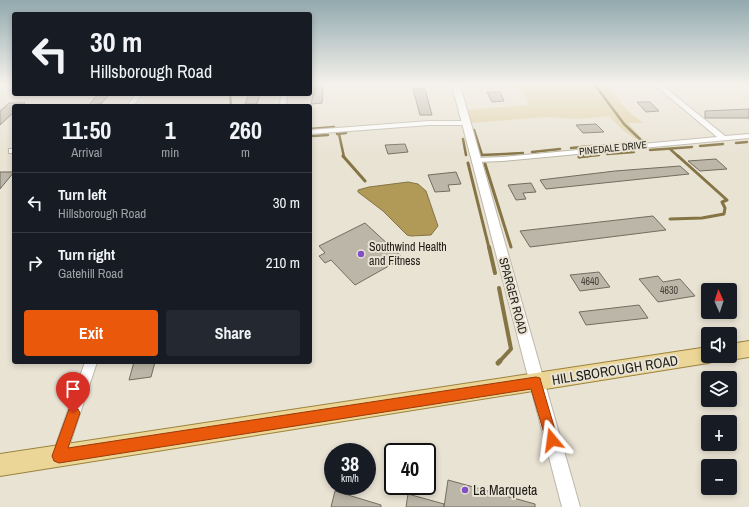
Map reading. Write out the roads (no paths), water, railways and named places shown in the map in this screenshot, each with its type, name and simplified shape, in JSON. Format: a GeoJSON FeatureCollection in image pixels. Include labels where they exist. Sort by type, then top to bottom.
{"type":"FeatureCollection","features":[{"type":"Feature","properties":{"kind":"main road"},"geometry":{"type":"LineString","coordinates":[[737,351],[749,349]]}},
{"type":"Feature","properties":{"kind":"main road","name":"HILLSBOROUGH ROAD"},"geometry":{"type":"LineString","coordinates":[[0,465],[701,356]]}},
{"type":"Feature","properties":{"kind":"street","name":"SPARGER ROAD"},"geometry":{"type":"LineString","coordinates":[[462,109],[571,507]]}},
{"type":"Feature","properties":{"kind":"street"},"geometry":{"type":"LineString","coordinates":[[687,109],[723,138]]}},
{"type":"Feature","properties":{"kind":"street"},"geometry":{"type":"LineString","coordinates":[[312,132],[429,123],[466,123]]}},
{"type":"Feature","properties":{"kind":"street","name":"PINEDALE DRIVE"},"geometry":{"type":"LineString","coordinates":[[476,160],[503,159],[749,136]]}},
{"type":"Feature","properties":{"kind":"street"},"geometry":{"type":"LineString","coordinates":[[59,456],[90,364]]}},
{"type":"Feature","properties":{"kind":"waterway"},"geometry":{"type":"LineString","coordinates":[[613,109],[624,124],[641,140]]}},
{"type":"Feature","properties":{"kind":"waterway"},"geometry":{"type":"LineString","coordinates":[[312,129],[334,127]]}},
{"type":"Feature","properties":{"kind":"waterway"},"geometry":{"type":"LineString","coordinates":[[474,130],[482,155],[523,153]]}},
{"type":"Feature","properties":{"kind":"waterway"},"geometry":{"type":"LineString","coordinates":[[337,134],[346,133]]}},
{"type":"Feature","properties":{"kind":"waterway"},"geometry":{"type":"LineString","coordinates":[[339,134],[344,157]]}},
{"type":"Feature","properties":{"kind":"waterway"},"geometry":{"type":"LineString","coordinates":[[313,136],[328,135]]}},
{"type":"Feature","properties":{"kind":"waterway"},"geometry":{"type":"LineString","coordinates":[[463,139],[466,155]]}},
{"type":"Feature","properties":{"kind":"waterway"},"geometry":{"type":"LineString","coordinates":[[621,144],[639,142],[641,140]]}},
{"type":"Feature","properties":{"kind":"waterway"},"geometry":{"type":"LineString","coordinates":[[736,143],[747,142]]}},
{"type":"Feature","properties":{"kind":"waterway"},"geometry":{"type":"LineString","coordinates":[[700,146],[723,144]]}},
{"type":"Feature","properties":{"kind":"waterway"},"geometry":{"type":"LineString","coordinates":[[600,146],[611,145]]}},
{"type":"Feature","properties":{"kind":"waterway"},"geometry":{"type":"LineString","coordinates":[[571,148],[592,146]]}},
{"type":"Feature","properties":{"kind":"waterway"},"geometry":{"type":"LineString","coordinates":[[650,150],[692,147]]}},
{"type":"Feature","properties":{"kind":"waterway"},"geometry":{"type":"LineString","coordinates":[[532,152],[560,149]]}},
{"type":"Feature","properties":{"kind":"waterway"},"geometry":{"type":"LineString","coordinates":[[670,149],[679,157]]}},
{"type":"Feature","properties":{"kind":"waterway"},"geometry":{"type":"LineString","coordinates":[[607,154],[634,152]]}},
{"type":"Feature","properties":{"kind":"waterway"},"geometry":{"type":"LineString","coordinates":[[588,156],[579,157],[599,155]]}},
{"type":"Feature","properties":{"kind":"waterway"},"geometry":{"type":"LineString","coordinates":[[343,156],[365,181]]}},
{"type":"Feature","properties":{"kind":"waterway"},"geometry":{"type":"LineString","coordinates":[[670,219],[702,218],[724,214],[725,208],[722,202],[727,200],[678,156]]}},
{"type":"Feature","properties":{"kind":"waterway"},"geometry":{"type":"LineString","coordinates":[[468,163],[489,248]]}},
{"type":"Feature","properties":{"kind":"waterway"},"geometry":{"type":"LineString","coordinates":[[485,164],[511,247]]}},
{"type":"Feature","properties":{"kind":"waterway"},"geometry":{"type":"LineString","coordinates":[[489,247],[495,273]]}},
{"type":"Feature","properties":{"kind":"waterway"},"geometry":{"type":"LineString","coordinates":[[499,288],[511,349],[499,362]]}},
{"type":"Feature","properties":{"kind":"place","name":"Southwind Health and Fitness"},"geometry":{"type":"Point","coordinates":[361,254]}},
{"type":"Feature","properties":{"kind":"place","name":"La Marqueta"},"geometry":{"type":"Point","coordinates":[465,490]}}]}
